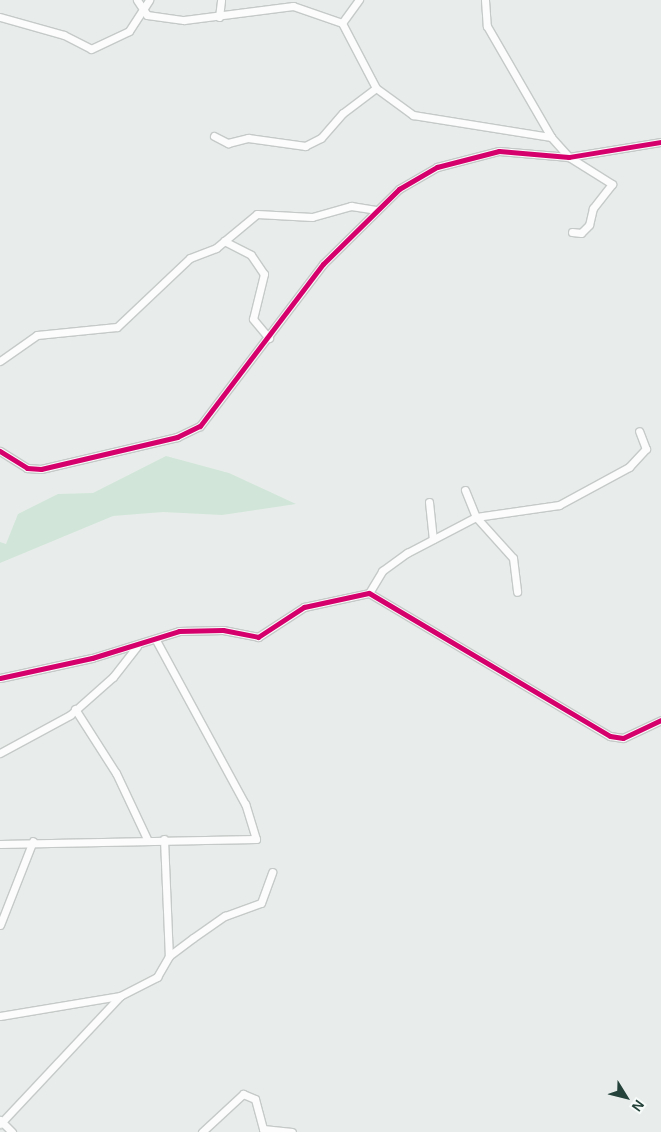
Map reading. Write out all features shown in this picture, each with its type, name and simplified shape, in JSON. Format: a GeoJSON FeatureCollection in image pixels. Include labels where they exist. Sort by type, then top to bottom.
{"type":"FeatureCollection","features":[{"type":"Feature","properties":{"kind":"street"},"geometry":{"type":"LineString","coordinates":[[137,0],[147,15],[184,20],[220,17],[293,3],[342,23],[376,88],[413,116],[552,137]]}},
{"type":"Feature","properties":{"kind":"street"},"geometry":{"type":"LineString","coordinates":[[0,17],[64,35],[92,49],[129,31],[149,0]]}},
{"type":"Feature","properties":{"kind":"street"},"geometry":{"type":"LineString","coordinates":[[220,17],[221,0]]}},
{"type":"Feature","properties":{"kind":"street"},"geometry":{"type":"LineString","coordinates":[[342,23],[359,0]]}},
{"type":"Feature","properties":{"kind":"street"},"geometry":{"type":"LineString","coordinates":[[485,0],[487,26],[552,137],[568,157],[612,184],[593,208],[589,225],[581,233],[572,232]]}},
{"type":"Feature","properties":{"kind":"street"},"geometry":{"type":"LineString","coordinates":[[214,136],[228,143],[248,138],[305,146],[320,138],[342,113],[376,88]]}},
{"type":"Feature","properties":{"kind":"street"},"geometry":{"type":"LineString","coordinates":[[0,451],[27,468],[42,468],[177,437],[200,426],[270,338],[323,264],[399,189],[437,167],[472,156],[499,151],[568,157],[661,142]]}},
{"type":"Feature","properties":{"kind":"street"},"geometry":{"type":"LineString","coordinates":[[0,361],[37,334],[117,327],[190,258],[224,241],[257,214],[312,217],[351,206],[376,210]]}},
{"type":"Feature","properties":{"kind":"street"},"geometry":{"type":"LineString","coordinates":[[224,241],[251,254],[264,274],[253,319],[270,338]]}},
{"type":"Feature","properties":{"kind":"street"},"geometry":{"type":"LineString","coordinates":[[369,593],[382,571],[433,539],[476,517],[559,506],[629,467],[646,449],[639,431]]}},
{"type":"Feature","properties":{"kind":"street"},"geometry":{"type":"LineString","coordinates":[[465,490],[476,517],[513,558],[518,592]]}},
{"type":"Feature","properties":{"kind":"street"},"geometry":{"type":"LineString","coordinates":[[429,502],[433,539]]}},
{"type":"Feature","properties":{"kind":"street"},"geometry":{"type":"LineString","coordinates":[[0,678],[137,646],[179,630],[223,630],[258,637],[304,607],[369,593],[610,736],[623,738],[661,720]]}},
{"type":"Feature","properties":{"kind":"street"},"geometry":{"type":"LineString","coordinates":[[0,844],[33,841],[256,839],[245,804],[156,640]]}},
{"type":"Feature","properties":{"kind":"street"},"geometry":{"type":"LineString","coordinates":[[0,753],[74,709],[113,677],[137,646]]}},
{"type":"Feature","properties":{"kind":"street"},"geometry":{"type":"LineString","coordinates":[[74,709],[116,773],[147,840]]}},
{"type":"Feature","properties":{"kind":"street"},"geometry":{"type":"LineString","coordinates":[[164,839],[169,956]]}},
{"type":"Feature","properties":{"kind":"street"},"geometry":{"type":"LineString","coordinates":[[0,925],[33,841]]}},
{"type":"Feature","properties":{"kind":"street"},"geometry":{"type":"LineString","coordinates":[[0,1016],[120,996],[157,977],[169,956],[225,916],[262,903],[272,872]]}},
{"type":"Feature","properties":{"kind":"street"},"geometry":{"type":"LineString","coordinates":[[12,1132],[1,1122],[120,996]]}},
{"type":"Feature","properties":{"kind":"street"},"geometry":{"type":"LineString","coordinates":[[202,1132],[243,1094],[255,1099],[263,1129],[292,1132]]}},
{"type":"Feature","properties":{"kind":"green space"},"geometry":{"type":"Polygon","coordinates":[[[166,456],[229,473],[296,504],[222,515],[163,512],[113,516],[0,563],[0,542],[6,544],[18,514],[58,494],[93,493],[166,456]]]}},
{"type":"Feature","properties":{"kind":"cycle path"},"geometry":{"type":"LineString","coordinates":[[0,451],[27,468],[41,469],[177,437],[200,426],[323,264],[399,189],[437,167],[499,151],[569,157],[661,142]]}},
{"type":"Feature","properties":{"kind":"cycle path"},"geometry":{"type":"LineString","coordinates":[[0,678],[92,658],[179,631],[223,630],[258,637],[304,607],[369,593],[610,736],[623,738],[661,720]]}}]}
